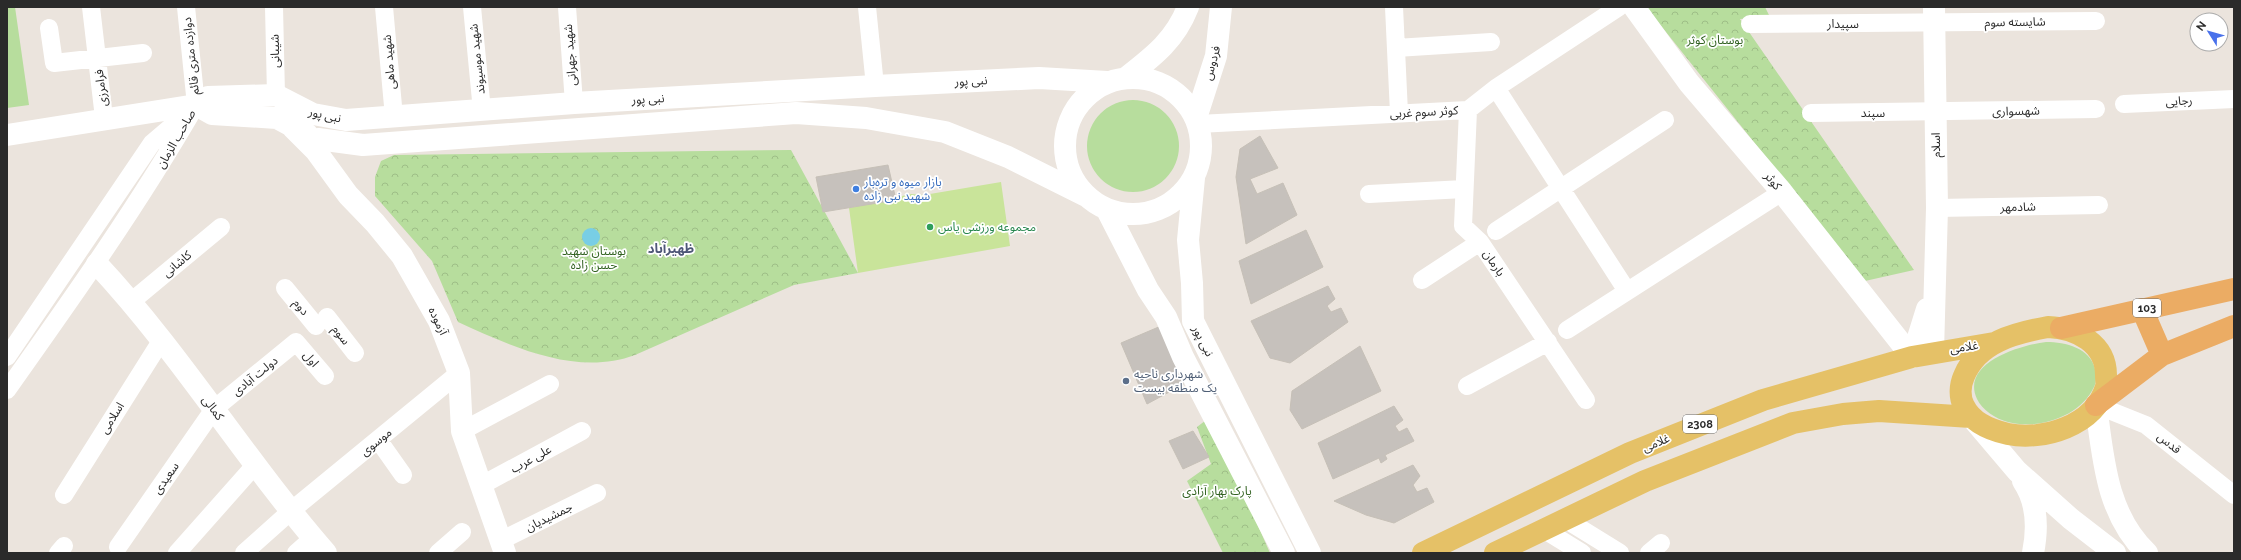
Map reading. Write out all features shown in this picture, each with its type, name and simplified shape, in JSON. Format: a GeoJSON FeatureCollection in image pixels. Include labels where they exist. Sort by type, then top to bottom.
{"type":"FeatureCollection","features":[{"type":"Feature","properties":{"kind":"highway","name":"103"},"geometry":{"type":"LineString","coordinates":[[2061,328],[2234,289]]}},
{"type":"Feature","properties":{"kind":"highway"},"geometry":{"type":"LineString","coordinates":[[2142,310],[2162,356]]}},
{"type":"Feature","properties":{"kind":"highway"},"geometry":{"type":"LineString","coordinates":[[2096,405],[2162,356],[2234,326]]}},
{"type":"Feature","properties":{"kind":"main road"},"geometry":{"type":"LineString","coordinates":[[1117,80],[1148,79],[1168,87],[1184,100],[1197,121],[1202,143],[1200,161],[1194,178],[1181,194],[1165,207],[1146,213],[1126,214],[1107,210],[1086,196],[1074,181],[1066,162],[1066,137],[1068,124],[1077,106],[1090,92],[1117,80],[1166,45],[1180,26],[1188,7]]}},
{"type":"Feature","properties":{"kind":"main road","name":"فردوس"},"geometry":{"type":"LineString","coordinates":[[1197,121],[1216,56],[1221,7]]}},
{"type":"Feature","properties":{"kind":"main road","name":"کوثر"},"geometry":{"type":"LineString","coordinates":[[1634,7],[1689,83],[1782,192],[1912,357]]}},
{"type":"Feature","properties":{"kind":"main road","name":"اسلام"},"geometry":{"type":"LineString","coordinates":[[1933,352],[1937,208],[1935,15]]}},
{"type":"Feature","properties":{"kind":"main road","name":"نبی پور"},"geometry":{"type":"LineString","coordinates":[[7,135],[104,118],[196,106],[208,97],[276,95],[313,114],[346,120],[574,103],[875,86],[1039,78],[1117,80]]}},
{"type":"Feature","properties":{"kind":"main road","name":"نبی پور"},"geometry":{"type":"LineString","coordinates":[[196,106],[212,114],[277,118],[293,128],[318,139],[363,145],[796,113],[850,116],[945,132],[1008,157],[1086,196]]}},
{"type":"Feature","properties":{"kind":"main road","name":"آزموده"},"geometry":{"type":"LineString","coordinates":[[293,128],[316,151],[348,195],[375,223],[402,256],[439,321],[459,373],[462,431],[480,486],[503,547]]}},
{"type":"Feature","properties":{"kind":"main road","name":"نبی پور"},"geometry":{"type":"LineString","coordinates":[[1194,178],[1188,240],[1192,283],[1192,321],[1310,553]]}},
{"type":"Feature","properties":{"kind":"main road","name":"نبی پور"},"geometry":{"type":"LineString","coordinates":[[1107,210],[1148,290],[1166,316],[1183,357],[1284,553]]}},
{"type":"Feature","properties":{"kind":"main road","name":"کمالی"},"geometry":{"type":"LineString","coordinates":[[97,264],[132,301],[161,341],[320,545]]}},
{"type":"Feature","properties":{"kind":"main road"},"geometry":{"type":"LineString","coordinates":[[1912,357],[1936,283]]}},
{"type":"Feature","properties":{"kind":"main road"},"geometry":{"type":"LineString","coordinates":[[1971,418],[1992,430],[2022,436],[2044,435],[2069,426],[2084,417],[2096,405],[2106,387],[2106,365],[2093,342],[2061,328],[2048,327],[2027,331],[1994,343],[1968,367],[1962,382],[1960,394],[1963,404],[1971,418],[2017,471],[2071,519],[2115,553]]}},
{"type":"Feature","properties":{"kind":"main road","name":"غلامی"},"geometry":{"type":"LineString","coordinates":[[1423,553],[1630,453],[1712,419],[1763,400],[1912,357],[1933,352],[1994,343]]}},
{"type":"Feature","properties":{"kind":"main road"},"geometry":{"type":"LineString","coordinates":[[2096,405],[2102,448],[2115,508],[2126,529],[2147,553]]}},
{"type":"Feature","properties":{"kind":"main road","name":"2308"},"geometry":{"type":"LineString","coordinates":[[1494,553],[1645,481],[1793,423],[1843,414],[1879,411],[1971,418]]}},
{"type":"Feature","properties":{"kind":"main road"},"geometry":{"type":"LineString","coordinates":[[2017,471],[2028,488],[2034,506],[2037,526],[2033,553]]}},
{"type":"Feature","properties":{"kind":"street","name":"فرامرزی"},"geometry":{"type":"LineString","coordinates":[[91,7],[104,118]]}},
{"type":"Feature","properties":{"kind":"street","name":"دوازده متری قائم"},"geometry":{"type":"LineString","coordinates":[[186,7],[196,106]]}},
{"type":"Feature","properties":{"kind":"street","name":"شیبانی"},"geometry":{"type":"LineString","coordinates":[[274,7],[276,95]]}},
{"type":"Feature","properties":{"kind":"street","name":"شهید ماهی"},"geometry":{"type":"LineString","coordinates":[[384,7],[394,117]]}},
{"type":"Feature","properties":{"kind":"street","name":"شهید موسیوند"},"geometry":{"type":"LineString","coordinates":[[472,7],[482,111]]}},
{"type":"Feature","properties":{"kind":"street","name":"شهید جهرانی"},"geometry":{"type":"LineString","coordinates":[[567,7],[574,103]]}},
{"type":"Feature","properties":{"kind":"street"},"geometry":{"type":"LineString","coordinates":[[867,7],[875,86]]}},
{"type":"Feature","properties":{"kind":"street"},"geometry":{"type":"LineString","coordinates":[[1394,7],[1399,113]]}},
{"type":"Feature","properties":{"kind":"street","name":"کوثر سوم غربی"},"geometry":{"type":"LineString","coordinates":[[1197,121],[1468,110],[1496,88],[1619,7]]}},
{"type":"Feature","properties":{"kind":"street","name":"شایسته سوم"},"geometry":{"type":"LineString","coordinates":[[1935,15],[2096,21]]}},
{"type":"Feature","properties":{"kind":"street","name":"سپیدار"},"geometry":{"type":"LineString","coordinates":[[1750,24],[1935,15]]}},
{"type":"Feature","properties":{"kind":"street","name":"فرامرزی"},"geometry":{"type":"LineString","coordinates":[[50,28],[54,63],[143,53]]}},
{"type":"Feature","properties":{"kind":"street"},"geometry":{"type":"LineString","coordinates":[[1396,48],[1491,42]]}},
{"type":"Feature","properties":{"kind":"street"},"geometry":{"type":"LineString","coordinates":[[1496,88],[1627,291]]}},
{"type":"Feature","properties":{"kind":"street","name":"رجایی"},"geometry":{"type":"LineString","coordinates":[[2124,104],[2234,99]]}},
{"type":"Feature","properties":{"kind":"street","name":"صاحب الزمان"},"geometry":{"type":"LineString","coordinates":[[7,390],[97,264],[168,153],[196,106]]}},
{"type":"Feature","properties":{"kind":"street","name":"صاحب الزمان"},"geometry":{"type":"LineString","coordinates":[[7,357],[152,143],[196,106]]}},
{"type":"Feature","properties":{"kind":"street","name":"شهسواری"},"geometry":{"type":"LineString","coordinates":[[1936,113],[2096,109]]}},
{"type":"Feature","properties":{"kind":"street","name":"بارمان"},"geometry":{"type":"LineString","coordinates":[[1468,110],[1463,226],[1480,242],[1586,400]]}},
{"type":"Feature","properties":{"kind":"street","name":"سپند"},"geometry":{"type":"LineString","coordinates":[[1811,113],[1936,113]]}},
{"type":"Feature","properties":{"kind":"street"},"geometry":{"type":"LineString","coordinates":[[1496,231],[1665,120]]}},
{"type":"Feature","properties":{"kind":"street"},"geometry":{"type":"LineString","coordinates":[[1369,194],[1464,189]]}},
{"type":"Feature","properties":{"kind":"street"},"geometry":{"type":"LineString","coordinates":[[1567,330],[1782,192]]}},
{"type":"Feature","properties":{"kind":"street","name":"شادمهر"},"geometry":{"type":"LineString","coordinates":[[1937,208],[2099,206]]}},
{"type":"Feature","properties":{"kind":"street","name":"کاشانی"},"geometry":{"type":"LineString","coordinates":[[132,301],[221,227]]}},
{"type":"Feature","properties":{"kind":"street"},"geometry":{"type":"LineString","coordinates":[[1422,280],[1480,242]]}},
{"type":"Feature","properties":{"kind":"street","name":"دوم"},"geometry":{"type":"LineString","coordinates":[[285,288],[322,322]]}},
{"type":"Feature","properties":{"kind":"street","name":"سوم"},"geometry":{"type":"LineString","coordinates":[[322,322],[355,354]]}},
{"type":"Feature","properties":{"kind":"street","name":"اسلامی"},"geometry":{"type":"LineString","coordinates":[[64,494],[161,341]]}},
{"type":"Feature","properties":{"kind":"street","name":"دولت آبادی"},"geometry":{"type":"LineString","coordinates":[[214,409],[296,342]]}},
{"type":"Feature","properties":{"kind":"street","name":"اول"},"geometry":{"type":"LineString","coordinates":[[296,342],[325,376]]}},
{"type":"Feature","properties":{"kind":"street"},"geometry":{"type":"LineString","coordinates":[[1467,386],[1548,342]]}},
{"type":"Feature","properties":{"kind":"street","name":"موسوی"},"geometry":{"type":"LineString","coordinates":[[244,553],[292,510],[459,373]]}},
{"type":"Feature","properties":{"kind":"street"},"geometry":{"type":"LineString","coordinates":[[462,431],[550,384]]}},
{"type":"Feature","properties":{"kind":"street","name":"قدس"},"geometry":{"type":"LineString","coordinates":[[2096,405],[2146,425],[2234,495]]}},
{"type":"Feature","properties":{"kind":"street","name":"سعیدی"},"geometry":{"type":"LineString","coordinates":[[118,547],[214,409]]}},
{"type":"Feature","properties":{"kind":"street","name":"علی عرب"},"geometry":{"type":"LineString","coordinates":[[480,486],[582,431]]}},
{"type":"Feature","properties":{"kind":"street"},"geometry":{"type":"LineString","coordinates":[[378,440],[403,475]]}},
{"type":"Feature","properties":{"kind":"street"},"geometry":{"type":"LineString","coordinates":[[177,553],[256,464]]}},
{"type":"Feature","properties":{"kind":"street","name":"جمشیدیان"},"geometry":{"type":"LineString","coordinates":[[503,547],[597,493]]}},
{"type":"Feature","properties":{"kind":"street"},"geometry":{"type":"LineString","coordinates":[[1565,519],[1620,553]]}},
{"type":"Feature","properties":{"kind":"street"},"geometry":{"type":"LineString","coordinates":[[1543,529],[1582,553]]}},
{"type":"Feature","properties":{"kind":"street"},"geometry":{"type":"LineString","coordinates":[[438,553],[462,532]]}},
{"type":"Feature","properties":{"kind":"street"},"geometry":{"type":"LineString","coordinates":[[296,553],[320,545]]}},
{"type":"Feature","properties":{"kind":"green space"},"geometry":{"type":"Polygon","coordinates":[[[7,7],[15,7],[29,105],[7,108],[7,7]]]}},
{"type":"Feature","properties":{"kind":"green space","name":"بوستان کوثر"},"geometry":{"type":"Polygon","coordinates":[[[1646,7],[1765,7],[1770,17],[1740,19],[1914,270],[1865,281],[1646,7]]]}},
{"type":"Feature","properties":{"kind":"green space"},"geometry":{"type":"Polygon","coordinates":[[[1133,100],[1151,104],[1165,114],[1175,128],[1179,146],[1175,164],[1165,178],[1151,188],[1133,192],[1115,188],[1101,178],[1091,164],[1087,146],[1091,128],[1101,114],[1115,104],[1133,100]]]}},
{"type":"Feature","properties":{"kind":"green space","name":"بوستان شهید حسن زاده"},"geometry":{"type":"Polygon","coordinates":[[[791,150],[858,273],[794,285],[635,355],[613,361],[567,361],[544,356],[522,349],[458,322],[432,261],[375,196],[375,177],[381,161],[394,155],[791,150]]]}},
{"type":"Feature","properties":{"kind":"green space","name":"مجموعه ورزشی یاس"},"geometry":{"type":"Polygon","coordinates":[[[1001,182],[1010,246],[858,273],[849,208],[911,194],[924,195],[1001,182]]]}},
{"type":"Feature","properties":{"kind":"green space"},"geometry":{"type":"Polygon","coordinates":[[[2046,342],[2069,345],[2083,351],[2088,356],[2095,369],[2096,382],[2088,397],[2079,406],[2057,419],[2032,424],[2020,424],[1999,419],[1982,407],[1977,399],[1974,386],[1977,375],[1985,366],[1996,358],[2009,352],[2022,347],[2046,342]]]}},
{"type":"Feature","properties":{"kind":"green space","name":"پارک بهار آزادی"},"geometry":{"type":"Polygon","coordinates":[[[1210,417],[1270,553],[1223,553],[1187,481],[1211,464],[1197,427],[1210,417]]]}},
{"type":"Feature","properties":{"kind":"water"},"geometry":{"type":"Polygon","coordinates":[[[591,228],[597,231],[600,237],[597,243],[591,246],[585,243],[582,237],[585,231],[591,228]]]}},
{"type":"Feature","properties":{"kind":"building"},"geometry":{"type":"Polygon","coordinates":[[[1260,136],[1278,168],[1250,179],[1257,194],[1283,183],[1297,215],[1246,244],[1236,177],[1240,149],[1260,136]]]}},
{"type":"Feature","properties":{"kind":"building","name":"بازار میوه و تره‌بار شهید نبی زاده"},"geometry":{"type":"Polygon","coordinates":[[[888,165],[896,200],[823,212],[816,177],[888,165]]]}},
{"type":"Feature","properties":{"kind":"building"},"geometry":{"type":"Polygon","coordinates":[[[1306,230],[1323,267],[1251,304],[1239,261],[1306,230]]]}},
{"type":"Feature","properties":{"kind":"building"},"geometry":{"type":"Polygon","coordinates":[[[1328,286],[1335,299],[1327,306],[1331,312],[1341,308],[1348,322],[1290,363],[1270,358],[1251,321],[1328,286]]]}},
{"type":"Feature","properties":{"kind":"building"},"geometry":{"type":"Polygon","coordinates":[[[1161,326],[1184,384],[1147,404],[1121,343],[1161,326]]]}},
{"type":"Feature","properties":{"kind":"building"},"geometry":{"type":"Polygon","coordinates":[[[1360,346],[1381,391],[1302,429],[1290,410],[1292,391],[1360,346]]]}},
{"type":"Feature","properties":{"kind":"building"},"geometry":{"type":"Polygon","coordinates":[[[1394,406],[1403,420],[1395,426],[1399,432],[1407,428],[1414,441],[1385,455],[1387,459],[1381,463],[1379,458],[1333,479],[1318,443],[1394,406]]]}},
{"type":"Feature","properties":{"kind":"building"},"geometry":{"type":"Polygon","coordinates":[[[1193,431],[1209,457],[1183,469],[1169,441],[1193,431]]]}},
{"type":"Feature","properties":{"kind":"building"},"geometry":{"type":"Polygon","coordinates":[[[1413,465],[1420,476],[1413,485],[1417,492],[1427,488],[1434,502],[1394,523],[1366,515],[1334,501],[1413,465]]]}},
{"type":"Feature","properties":{"kind":"place","name":"بازار میوه و تره‌بار شهید نبی زاده"},"geometry":{"type":"Point","coordinates":[856,189]}},
{"type":"Feature","properties":{"kind":"place","name":"مجموعه ورزشی یاس"},"geometry":{"type":"Point","coordinates":[930,227]}},
{"type":"Feature","properties":{"kind":"place","name":"شهرداری ناحیه یک منطقه بیست"},"geometry":{"type":"Point","coordinates":[1126,381]}},
{"type":"Feature","properties":{"kind":"district","name":"ظهیرآباد"},"geometry":{"type":"Point","coordinates":[671,248]}}]}
